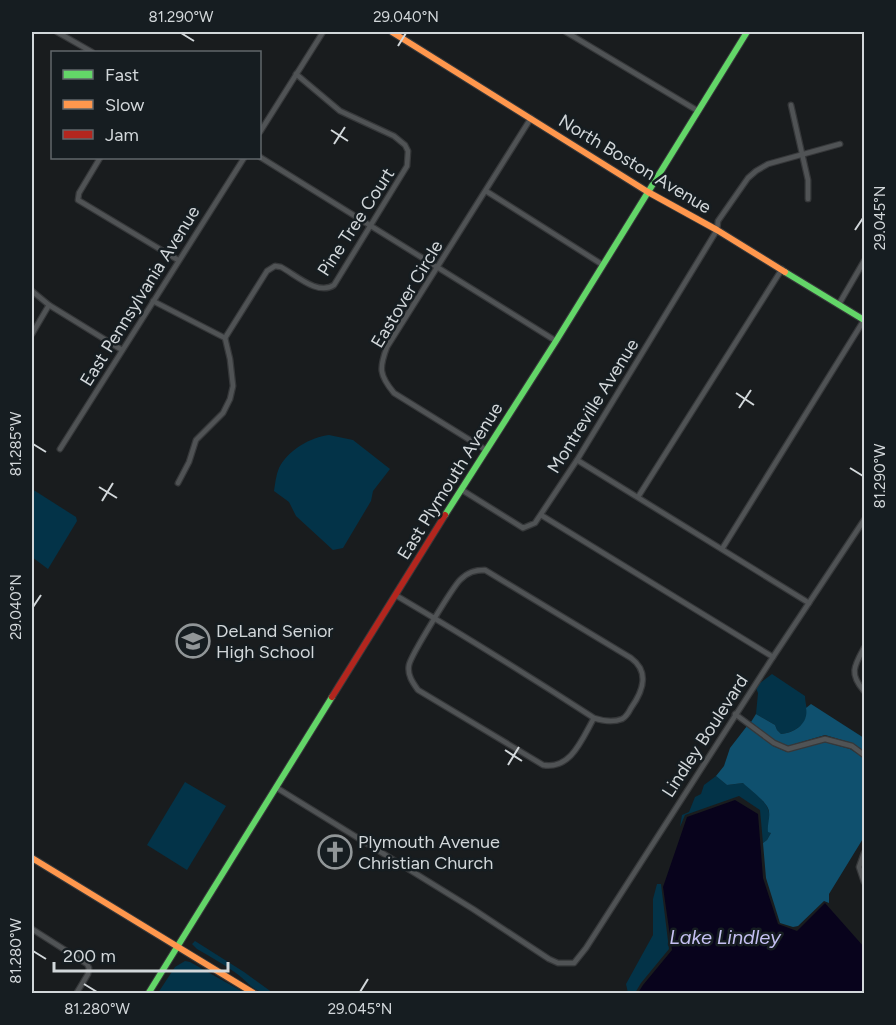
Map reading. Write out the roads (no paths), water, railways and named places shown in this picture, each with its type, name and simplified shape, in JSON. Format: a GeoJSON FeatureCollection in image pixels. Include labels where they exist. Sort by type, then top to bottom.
{"type":"FeatureCollection","features":[{"type":"Feature","properties":{"kind":"main road","name":"North Boston Avenue"},"geometry":{"type":"LineString","coordinates":[[392,32],[648,192],[717,230],[864,320]]}},
{"type":"Feature","properties":{"kind":"main road","name":"East Plymouth Avenue"},"geometry":{"type":"LineString","coordinates":[[148,993],[747,32]]}},
{"type":"Feature","properties":{"kind":"main road"},"geometry":{"type":"LineString","coordinates":[[32,858],[255,993]]}},
{"type":"Feature","properties":{"kind":"street"},"geometry":{"type":"LineString","coordinates":[[57,32],[90,51]]}},
{"type":"Feature","properties":{"kind":"street"},"geometry":{"type":"LineString","coordinates":[[261,130],[323,32]]}},
{"type":"Feature","properties":{"kind":"street"},"geometry":{"type":"LineString","coordinates":[[566,32],[698,111]]}},
{"type":"Feature","properties":{"kind":"street","name":"Pine Tree Court"},"geometry":{"type":"LineString","coordinates":[[225,338],[267,272],[275,266],[281,267],[318,289],[328,289],[334,285],[407,166],[408,151],[405,145],[394,136],[340,111],[296,74]]}},
{"type":"Feature","properties":{"kind":"street"},"geometry":{"type":"LineString","coordinates":[[791,105],[808,180],[808,199]]}},
{"type":"Feature","properties":{"kind":"street","name":"Eastover Circle"},"geometry":{"type":"LineString","coordinates":[[486,450],[394,393],[384,381],[381,372],[387,347],[531,118]]}},
{"type":"Feature","properties":{"kind":"street","name":"Montreville Avenue"},"geometry":{"type":"LineString","coordinates":[[541,515],[717,230],[718,221],[748,178],[768,164],[840,144]]}},
{"type":"Feature","properties":{"kind":"street"},"geometry":{"type":"LineString","coordinates":[[261,158],[556,341]]}},
{"type":"Feature","properties":{"kind":"street"},"geometry":{"type":"LineString","coordinates":[[99,159],[79,193],[78,200],[178,261]]}},
{"type":"Feature","properties":{"kind":"street","name":"East Pennsylvania Avenue"},"geometry":{"type":"LineString","coordinates":[[60,449],[243,159]]}},
{"type":"Feature","properties":{"kind":"street"},"geometry":{"type":"LineString","coordinates":[[486,191],[603,265]]}},
{"type":"Feature","properties":{"kind":"street"},"geometry":{"type":"LineString","coordinates":[[838,304],[864,261]]}},
{"type":"Feature","properties":{"kind":"street"},"geometry":{"type":"LineString","coordinates":[[638,497],[782,269]]}},
{"type":"Feature","properties":{"kind":"street"},"geometry":{"type":"LineString","coordinates":[[32,291],[49,305],[122,350]]}},
{"type":"Feature","properties":{"kind":"street"},"geometry":{"type":"LineString","coordinates":[[153,301],[225,338],[230,362],[232,386],[230,399],[223,413],[196,440],[189,462],[178,483]]}},
{"type":"Feature","properties":{"kind":"street"},"geometry":{"type":"LineString","coordinates":[[32,334],[49,305]]}},
{"type":"Feature","properties":{"kind":"street"},"geometry":{"type":"LineString","coordinates":[[722,549],[864,320]]}},
{"type":"Feature","properties":{"kind":"street"},"geometry":{"type":"LineString","coordinates":[[577,460],[809,603]]}},
{"type":"Feature","properties":{"kind":"street"},"geometry":{"type":"LineString","coordinates":[[462,490],[523,528],[535,523],[541,515],[772,657]]}},
{"type":"Feature","properties":{"kind":"street","name":"Lindley Boulevard"},"geometry":{"type":"LineString","coordinates":[[277,788],[549,958],[558,963],[574,963],[586,948],[772,657],[863,524]]}},
{"type":"Feature","properties":{"kind":"street"},"geometry":{"type":"LineString","coordinates":[[397,596],[435,618],[594,718],[610,722],[623,718],[635,704],[644,678],[638,662],[485,570],[470,572],[459,581],[435,618],[410,664],[409,675],[418,690],[543,765],[562,764],[570,758],[594,718]]}},
{"type":"Feature","properties":{"kind":"street"},"geometry":{"type":"LineString","coordinates":[[864,648],[854,668],[855,679],[864,691]]}},
{"type":"Feature","properties":{"kind":"street"},"geometry":{"type":"LineString","coordinates":[[735,714],[774,743],[788,749],[825,739],[852,746],[864,755]]}},
{"type":"Feature","properties":{"kind":"street"},"geometry":{"type":"LineString","coordinates":[[864,853],[859,867],[864,882]]}},
{"type":"Feature","properties":{"kind":"street"},"geometry":{"type":"LineString","coordinates":[[32,928],[87,964],[88,974],[76,993]]}},
{"type":"Feature","properties":{"kind":"water","name":"Lake Lindley"},"geometry":{"type":"Polygon","coordinates":[[[735,800],[758,814],[763,878],[778,924],[797,931],[825,903],[864,947],[864,993],[638,993],[672,950],[663,887],[687,817],[735,800]]]}},
{"type":"Feature","properties":{"kind":"place","name":"DeLand Senior High School"},"geometry":{"type":"Point","coordinates":[193,641]}},
{"type":"Feature","properties":{"kind":"place","name":"Plymouth Avenue Christian Church"},"geometry":{"type":"Point","coordinates":[335,852]}}]}
